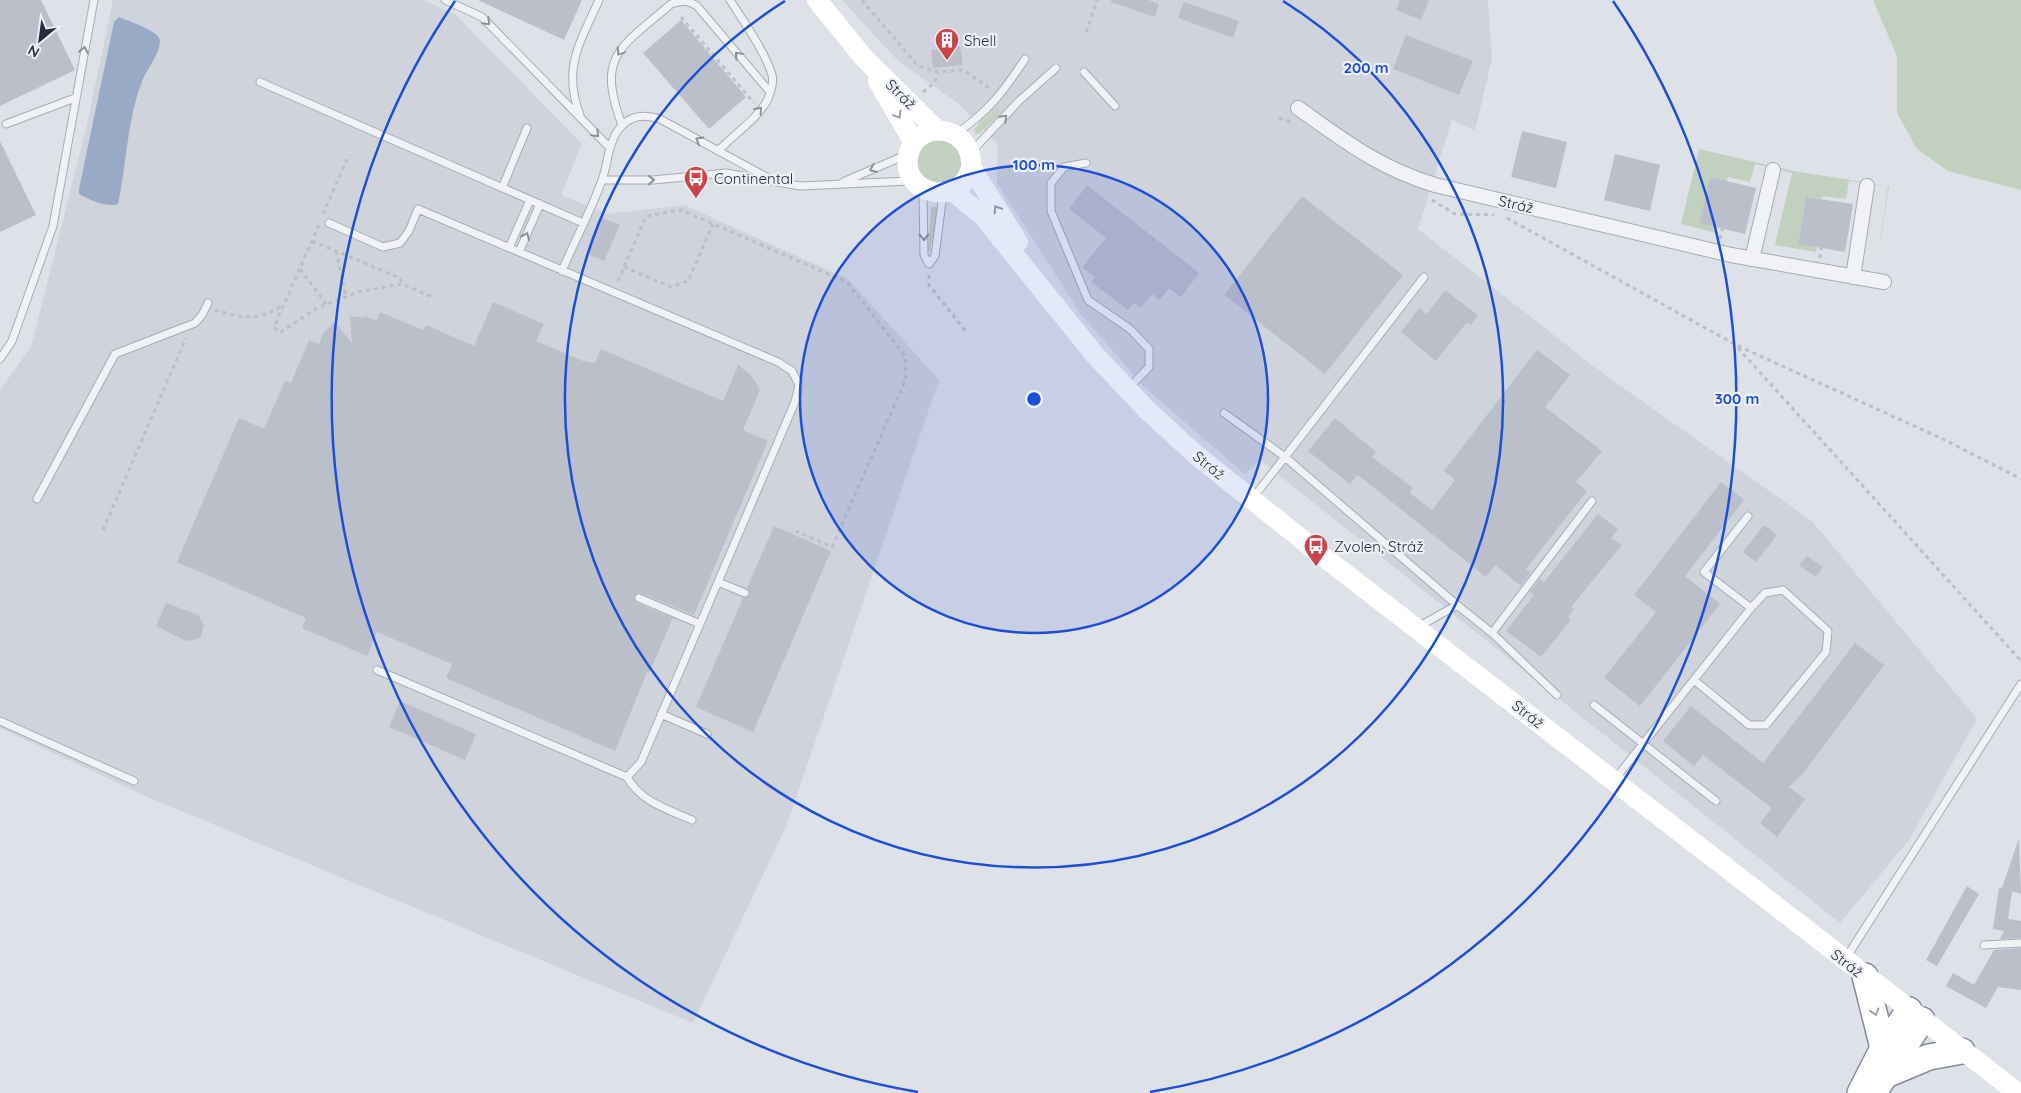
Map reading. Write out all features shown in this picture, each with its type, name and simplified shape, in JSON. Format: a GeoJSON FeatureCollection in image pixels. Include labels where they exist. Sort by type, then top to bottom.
{"type":"FeatureCollection","features":[{"type":"Feature","properties":{"kind":"highway"},"geometry":{"type":"LineString","coordinates":[[1865,976],[1876,1014],[1882,1048]]}},
{"type":"Feature","properties":{"kind":"highway"},"geometry":{"type":"LineString","coordinates":[[1860,1093],[1882,1048],[1916,1015]]}},
{"type":"Feature","properties":{"kind":"highway"},"geometry":{"type":"LineString","coordinates":[[1880,1084],[1916,1015]]}},
{"type":"Feature","properties":{"kind":"highway"},"geometry":{"type":"LineString","coordinates":[[1880,1084],[1928,1057],[1962,1051]]}},
{"type":"Feature","properties":{"kind":"street","name":"Stráž"},"geometry":{"type":"LineString","coordinates":[[817,0],[864,58],[946,132],[963,140],[971,160],[1060,310]]}},
{"type":"Feature","properties":{"kind":"street","name":"Stráž"},"geometry":{"type":"LineString","coordinates":[[864,58],[911,149],[908,168],[918,185],[933,193],[948,192],[982,215],[1095,355],[1183,443],[1252,499],[1845,961],[2018,1093]]}},
{"type":"Feature","properties":{"kind":"street","name":"Stráž"},"geometry":{"type":"LineString","coordinates":[[1298,108],[1379,163],[1415,179],[1752,259],[1884,282]]}},
{"type":"Feature","properties":{"kind":"street"},"geometry":{"type":"LineString","coordinates":[[911,149],[923,135],[946,132]]}},
{"type":"Feature","properties":{"kind":"street"},"geometry":{"type":"LineString","coordinates":[[948,192],[964,182],[971,160]]}},
{"type":"Feature","properties":{"kind":"street"},"geometry":{"type":"LineString","coordinates":[[1752,259],[1773,170]]}},
{"type":"Feature","properties":{"kind":"street"},"geometry":{"type":"LineString","coordinates":[[1853,277],[1867,186]]}},
{"type":"Feature","properties":{"kind":"lane"},"geometry":{"type":"LineString","coordinates":[[0,360],[12,341],[53,226],[94,0]]}},
{"type":"Feature","properties":{"kind":"lane"},"geometry":{"type":"LineString","coordinates":[[445,0],[482,16],[610,148]]}},
{"type":"Feature","properties":{"kind":"lane"},"geometry":{"type":"LineString","coordinates":[[582,120],[573,97],[572,66],[576,52],[599,0]]}},
{"type":"Feature","properties":{"kind":"lane"},"geometry":{"type":"LineString","coordinates":[[622,125],[611,90],[610,80],[615,60],[632,37],[671,4],[679,1],[687,0],[697,6],[770,92]]}},
{"type":"Feature","properties":{"kind":"lane"},"geometry":{"type":"LineString","coordinates":[[718,151],[760,110],[770,92],[772,76],[764,57],[730,0]]}},
{"type":"Feature","properties":{"kind":"lane"},"geometry":{"type":"LineString","coordinates":[[946,132],[977,119],[1000,96],[1024,59]]}},
{"type":"Feature","properties":{"kind":"lane"},"geometry":{"type":"LineString","coordinates":[[971,160],[1019,101],[1056,68]]}},
{"type":"Feature","properties":{"kind":"lane"},"geometry":{"type":"LineString","coordinates":[[1084,72],[1114,106]]}},
{"type":"Feature","properties":{"kind":"lane"},"geometry":{"type":"LineString","coordinates":[[260,82],[583,223]]}},
{"type":"Feature","properties":{"kind":"lane"},"geometry":{"type":"LineString","coordinates":[[6,124],[75,98]]}},
{"type":"Feature","properties":{"kind":"lane"},"geometry":{"type":"LineString","coordinates":[[562,271],[602,180],[615,136],[622,125],[635,117],[646,115],[669,123],[772,180]]}},
{"type":"Feature","properties":{"kind":"lane"},"geometry":{"type":"LineString","coordinates":[[502,188],[527,128]]}},
{"type":"Feature","properties":{"kind":"lane"},"geometry":{"type":"LineString","coordinates":[[838,184],[911,149]]}},
{"type":"Feature","properties":{"kind":"lane"},"geometry":{"type":"LineString","coordinates":[[1086,163],[1064,167],[1051,183],[1051,211],[1088,300],[1130,328],[1149,349],[1149,367],[1128,389]]}},
{"type":"Feature","properties":{"kind":"lane"},"geometry":{"type":"LineString","coordinates":[[602,180],[653,180],[726,173],[800,186],[838,184],[918,185],[924,255],[929,264],[935,256],[948,192]]}},
{"type":"Feature","properties":{"kind":"lane"},"geometry":{"type":"LineString","coordinates":[[509,248],[530,200]]}},
{"type":"Feature","properties":{"kind":"lane"},"geometry":{"type":"LineString","coordinates":[[519,252],[540,204]]}},
{"type":"Feature","properties":{"kind":"lane"},"geometry":{"type":"LineString","coordinates":[[329,223],[383,246],[400,243],[409,231],[418,209],[778,362],[792,371],[799,385],[795,402],[640,762],[627,777]]}},
{"type":"Feature","properties":{"kind":"lane"},"geometry":{"type":"LineString","coordinates":[[1252,499],[1424,277]]}},
{"type":"Feature","properties":{"kind":"lane"},"geometry":{"type":"LineString","coordinates":[[37,499],[115,354],[195,324],[208,303]]}},
{"type":"Feature","properties":{"kind":"lane"},"geometry":{"type":"LineString","coordinates":[[1224,413],[1285,457],[1456,605],[1492,633],[1557,695]]}},
{"type":"Feature","properties":{"kind":"lane"},"geometry":{"type":"LineString","coordinates":[[1492,633],[1592,501]]}},
{"type":"Feature","properties":{"kind":"lane"},"geometry":{"type":"LineString","coordinates":[[1748,516],[1704,572],[1751,608]]}},
{"type":"Feature","properties":{"kind":"lane"},"geometry":{"type":"LineString","coordinates":[[718,582],[745,593]]}},
{"type":"Feature","properties":{"kind":"lane"},"geometry":{"type":"LineString","coordinates":[[1614,781],[1751,608],[1765,593],[1783,590],[1828,631],[1826,652],[1766,725],[1749,725],[1694,680]]}},
{"type":"Feature","properties":{"kind":"lane"},"geometry":{"type":"LineString","coordinates":[[639,598],[700,624]]}},
{"type":"Feature","properties":{"kind":"lane"},"geometry":{"type":"LineString","coordinates":[[1417,627],[1456,605]]}},
{"type":"Feature","properties":{"kind":"lane"},"geometry":{"type":"LineString","coordinates":[[377,670],[627,777],[634,789],[648,800],[692,820]]}},
{"type":"Feature","properties":{"kind":"lane"},"geometry":{"type":"LineString","coordinates":[[1845,961],[2021,684]]}},
{"type":"Feature","properties":{"kind":"lane"},"geometry":{"type":"LineString","coordinates":[[1594,705],[1716,801]]}},
{"type":"Feature","properties":{"kind":"lane"},"geometry":{"type":"LineString","coordinates":[[661,714],[707,734]]}},
{"type":"Feature","properties":{"kind":"lane"},"geometry":{"type":"LineString","coordinates":[[0,720],[134,782]]}},
{"type":"Feature","properties":{"kind":"lane"},"geometry":{"type":"LineString","coordinates":[[1984,945],[2021,943]]}},
{"type":"Feature","properties":{"kind":"path"},"geometry":{"type":"LineString","coordinates":[[862,0],[912,61],[924,70],[938,72],[963,70],[995,92]]}},
{"type":"Feature","properties":{"kind":"path"},"geometry":{"type":"LineString","coordinates":[[1086,32],[1097,0]]}},
{"type":"Feature","properties":{"kind":"path"},"geometry":{"type":"LineString","coordinates":[[681,17],[754,103]]}},
{"type":"Feature","properties":{"kind":"path"},"geometry":{"type":"LineString","coordinates":[[916,97],[935,82],[938,72]]}},
{"type":"Feature","properties":{"kind":"path"},"geometry":{"type":"LineString","coordinates":[[1280,118],[1295,124]]}},
{"type":"Feature","properties":{"kind":"path"},"geometry":{"type":"LineString","coordinates":[[323,215],[349,155]]}},
{"type":"Feature","properties":{"kind":"path"},"geometry":{"type":"LineString","coordinates":[[1429,198],[1455,214],[1502,215],[1736,345],[1945,440],[2021,479]]}},
{"type":"Feature","properties":{"kind":"path"},"geometry":{"type":"LineString","coordinates":[[618,281],[646,216],[681,210],[847,282],[905,356],[906,380],[832,547],[796,532]]}},
{"type":"Feature","properties":{"kind":"path"},"geometry":{"type":"LineString","coordinates":[[320,224],[274,327],[278,331],[281,332],[317,308],[358,292],[402,284],[432,297]]}},
{"type":"Feature","properties":{"kind":"path"},"geometry":{"type":"LineString","coordinates":[[624,267],[671,287],[688,281],[712,224]]}},
{"type":"Feature","properties":{"kind":"path"},"geometry":{"type":"LineString","coordinates":[[1718,244],[1723,224]]}},
{"type":"Feature","properties":{"kind":"path"},"geometry":{"type":"LineString","coordinates":[[312,241],[400,278],[402,284]]}},
{"type":"Feature","properties":{"kind":"path"},"geometry":{"type":"LineString","coordinates":[[1819,264],[1822,243]]}},
{"type":"Feature","properties":{"kind":"path"},"geometry":{"type":"LineString","coordinates":[[336,251],[346,296]]}},
{"type":"Feature","properties":{"kind":"path"},"geometry":{"type":"LineString","coordinates":[[929,264],[929,285],[967,333]]}},
{"type":"Feature","properties":{"kind":"path"},"geometry":{"type":"LineString","coordinates":[[300,268],[326,304]]}},
{"type":"Feature","properties":{"kind":"path"},"geometry":{"type":"LineString","coordinates":[[211,318],[216,310],[242,318],[261,316],[284,304]]}},
{"type":"Feature","properties":{"kind":"path"},"geometry":{"type":"LineString","coordinates":[[103,530],[186,338],[194,334]]}},
{"type":"Feature","properties":{"kind":"path"},"geometry":{"type":"LineString","coordinates":[[1736,345],[2021,661]]}},
{"type":"Feature","properties":{"kind":"shaded area"},"geometry":{"type":"Polygon","coordinates":[[[113,0],[423,0],[455,14],[582,144],[561,195],[607,214],[684,205],[848,279],[939,380],[787,824],[693,1023],[152,799],[0,728],[0,390],[31,347],[87,125],[113,0]]]}},
{"type":"Feature","properties":{"kind":"shaded area"},"geometry":{"type":"Polygon","coordinates":[[[842,0],[1488,0],[1492,59],[1475,130],[1452,120],[1418,229],[1605,375],[1812,521],[1977,719],[1909,840],[1840,923],[1260,460],[1245,474],[1144,387],[1080,313],[997,183],[998,145],[959,104],[898,61],[842,0]]]}},
{"type":"Feature","properties":{"kind":"green space"},"geometry":{"type":"Polygon","coordinates":[[[1873,0],[2021,0],[2021,190],[1948,171],[1917,149],[1897,113],[1897,56],[1873,0]]]}},
{"type":"Feature","properties":{"kind":"green space"},"geometry":{"type":"Polygon","coordinates":[[[997,108],[1001,112],[979,134],[976,134],[974,129],[997,108]]]}},
{"type":"Feature","properties":{"kind":"green space"},"geometry":{"type":"Polygon","coordinates":[[[939,138],[952,142],[958,148],[962,161],[958,174],[952,180],[939,184],[926,180],[920,174],[916,161],[920,148],[926,142],[939,138]]]}},
{"type":"Feature","properties":{"kind":"green space"},"geometry":{"type":"Polygon","coordinates":[[[1699,149],[1793,171],[1889,186],[1877,262],[1888,186],[1849,181],[1846,199],[1823,196],[1822,199],[1806,197],[1798,244],[1817,247],[1816,252],[1775,245],[1792,173],[1755,164],[1750,182],[1728,177],[1726,181],[1710,177],[1699,223],[1717,227],[1716,233],[1681,224],[1699,149]]]}},
{"type":"Feature","properties":{"kind":"green space"},"geometry":{"type":"Polygon","coordinates":[[[934,206],[938,209],[930,252],[928,250],[931,208],[934,206]]]}},
{"type":"Feature","properties":{"kind":"water"},"geometry":{"type":"Polygon","coordinates":[[[119,17],[153,32],[157,35],[160,42],[157,53],[143,79],[134,109],[118,204],[108,205],[93,201],[79,194],[79,189],[114,22],[119,17]]]}},
{"type":"Feature","properties":{"kind":"building"},"geometry":{"type":"Polygon","coordinates":[[[0,0],[41,0],[75,70],[0,106],[0,0]]]}},
{"type":"Feature","properties":{"kind":"building"},"geometry":{"type":"Polygon","coordinates":[[[478,0],[582,0],[564,40],[478,0]]]}},
{"type":"Feature","properties":{"kind":"building"},"geometry":{"type":"Polygon","coordinates":[[[1111,0],[1148,0],[1159,4],[1155,17],[1111,2],[1111,0]]]}},
{"type":"Feature","properties":{"kind":"building"},"geometry":{"type":"Polygon","coordinates":[[[1400,0],[1429,0],[1421,20],[1396,10],[1400,0]]]}},
{"type":"Feature","properties":{"kind":"building"},"geometry":{"type":"Polygon","coordinates":[[[1184,2],[1239,21],[1233,38],[1178,18],[1184,2]]]}},
{"type":"Feature","properties":{"kind":"building"},"geometry":{"type":"Polygon","coordinates":[[[681,20],[746,97],[709,129],[643,53],[681,20]]]}},
{"type":"Feature","properties":{"kind":"building"},"geometry":{"type":"Polygon","coordinates":[[[1406,35],[1473,61],[1459,95],[1393,69],[1406,35]]]}},
{"type":"Feature","properties":{"kind":"building","name":"Shell"},"geometry":{"type":"Polygon","coordinates":[[[960,46],[963,65],[933,68],[931,50],[960,46]]]}},
{"type":"Feature","properties":{"kind":"building"},"geometry":{"type":"Polygon","coordinates":[[[1522,131],[1567,142],[1556,188],[1511,177],[1522,131]]]}},
{"type":"Feature","properties":{"kind":"building"},"geometry":{"type":"Polygon","coordinates":[[[0,141],[36,215],[0,232],[0,141]]]}},
{"type":"Feature","properties":{"kind":"building"},"geometry":{"type":"Polygon","coordinates":[[[1615,154],[1660,165],[1650,211],[1604,200],[1615,154]]]}},
{"type":"Feature","properties":{"kind":"building"},"geometry":{"type":"Polygon","coordinates":[[[1710,177],[1756,188],[1745,234],[1699,223],[1710,177]]]}},
{"type":"Feature","properties":{"kind":"building"},"geometry":{"type":"Polygon","coordinates":[[[1087,185],[1199,273],[1181,297],[1169,288],[1160,300],[1152,294],[1141,308],[1134,303],[1128,310],[1091,282],[1095,277],[1082,267],[1106,238],[1069,209],[1087,185]]]}},
{"type":"Feature","properties":{"kind":"building"},"geometry":{"type":"Polygon","coordinates":[[[1302,196],[1403,275],[1325,374],[1224,295],[1302,196]]]}},
{"type":"Feature","properties":{"kind":"building"},"geometry":{"type":"Polygon","coordinates":[[[1806,197],[1853,204],[1845,252],[1798,244],[1806,197]]]}},
{"type":"Feature","properties":{"kind":"building"},"geometry":{"type":"Polygon","coordinates":[[[602,218],[620,225],[604,261],[587,254],[602,218]]]}},
{"type":"Feature","properties":{"kind":"building"},"geometry":{"type":"Polygon","coordinates":[[[1445,290],[1478,315],[1471,325],[1467,322],[1436,361],[1401,332],[1419,308],[1427,314],[1445,290]]]}},
{"type":"Feature","properties":{"kind":"building"},"geometry":{"type":"Polygon","coordinates":[[[493,302],[544,324],[536,341],[583,361],[595,363],[601,349],[723,401],[738,365],[751,375],[760,390],[743,430],[768,441],[694,615],[641,593],[634,596],[637,603],[673,618],[649,673],[647,672],[615,751],[446,678],[452,664],[377,632],[367,656],[302,628],[306,618],[177,562],[239,418],[264,429],[285,381],[291,383],[309,340],[319,344],[323,333],[335,322],[352,343],[350,316],[364,318],[365,316],[376,321],[380,312],[423,330],[426,325],[474,346],[493,302]]]}},
{"type":"Feature","properties":{"kind":"building"},"geometry":{"type":"Polygon","coordinates":[[[1537,350],[1570,375],[1545,407],[1602,451],[1576,482],[1587,491],[1526,569],[1531,572],[1521,586],[1495,565],[1486,577],[1358,475],[1350,484],[1308,451],[1335,418],[1376,452],[1372,457],[1413,488],[1410,493],[1432,510],[1455,480],[1444,471],[1537,350]]]}},
{"type":"Feature","properties":{"kind":"building"},"geometry":{"type":"Polygon","coordinates":[[[1721,482],[1744,500],[1685,576],[1720,604],[1640,706],[1604,678],[1656,612],[1634,595],[1721,482]]]}},
{"type":"Feature","properties":{"kind":"building"},"geometry":{"type":"Polygon","coordinates":[[[1598,514],[1618,529],[1611,538],[1622,545],[1571,607],[1574,609],[1569,616],[1570,621],[1541,657],[1506,631],[1534,595],[1530,592],[1540,579],[1544,582],[1598,514]]]}},
{"type":"Feature","properties":{"kind":"building"},"geometry":{"type":"Polygon","coordinates":[[[1764,525],[1777,535],[1756,562],[1743,552],[1764,525]]]}},
{"type":"Feature","properties":{"kind":"building"},"geometry":{"type":"Polygon","coordinates":[[[774,526],[831,551],[753,732],[696,707],[743,598],[750,595],[747,588],[774,526]]]}},
{"type":"Feature","properties":{"kind":"building"},"geometry":{"type":"Polygon","coordinates":[[[1807,556],[1823,567],[1816,577],[1799,565],[1807,556]]]}},
{"type":"Feature","properties":{"kind":"building"},"geometry":{"type":"Polygon","coordinates":[[[166,603],[198,615],[204,625],[201,636],[197,639],[186,641],[156,626],[166,603]]]}},
{"type":"Feature","properties":{"kind":"building"},"geometry":{"type":"Polygon","coordinates":[[[1855,643],[1884,665],[1804,772],[1789,787],[1805,799],[1777,837],[1760,823],[1772,808],[1703,755],[1694,766],[1663,741],[1691,706],[1763,763],[1855,643]]]}},
{"type":"Feature","properties":{"kind":"building"},"geometry":{"type":"Polygon","coordinates":[[[400,701],[476,734],[465,760],[389,727],[400,701]]]}},
{"type":"Feature","properties":{"kind":"building"},"geometry":{"type":"Polygon","coordinates":[[[2019,838],[2021,894],[2012,891],[2008,919],[2021,921],[2021,938],[2000,939],[2004,931],[1993,929],[1999,887],[2002,888],[2019,838]]]}},
{"type":"Feature","properties":{"kind":"building"},"geometry":{"type":"Polygon","coordinates":[[[1967,886],[1979,894],[1937,966],[1926,960],[1967,886]]]}},
{"type":"Feature","properties":{"kind":"building"},"geometry":{"type":"Polygon","coordinates":[[[2021,948],[2021,990],[1998,987],[1986,1008],[1946,986],[1953,973],[1974,985],[1994,950],[2021,948]]]}},
{"type":"Feature","properties":{"kind":"place","name":"Shell"},"geometry":{"type":"Point","coordinates":[947,61]}},
{"type":"Feature","properties":{"kind":"place","name":"Continental"},"geometry":{"type":"Point","coordinates":[696,199]}},
{"type":"Feature","properties":{"kind":"place","name":"Zvolen, Stráž"},"geometry":{"type":"Point","coordinates":[1316,567]}}]}
